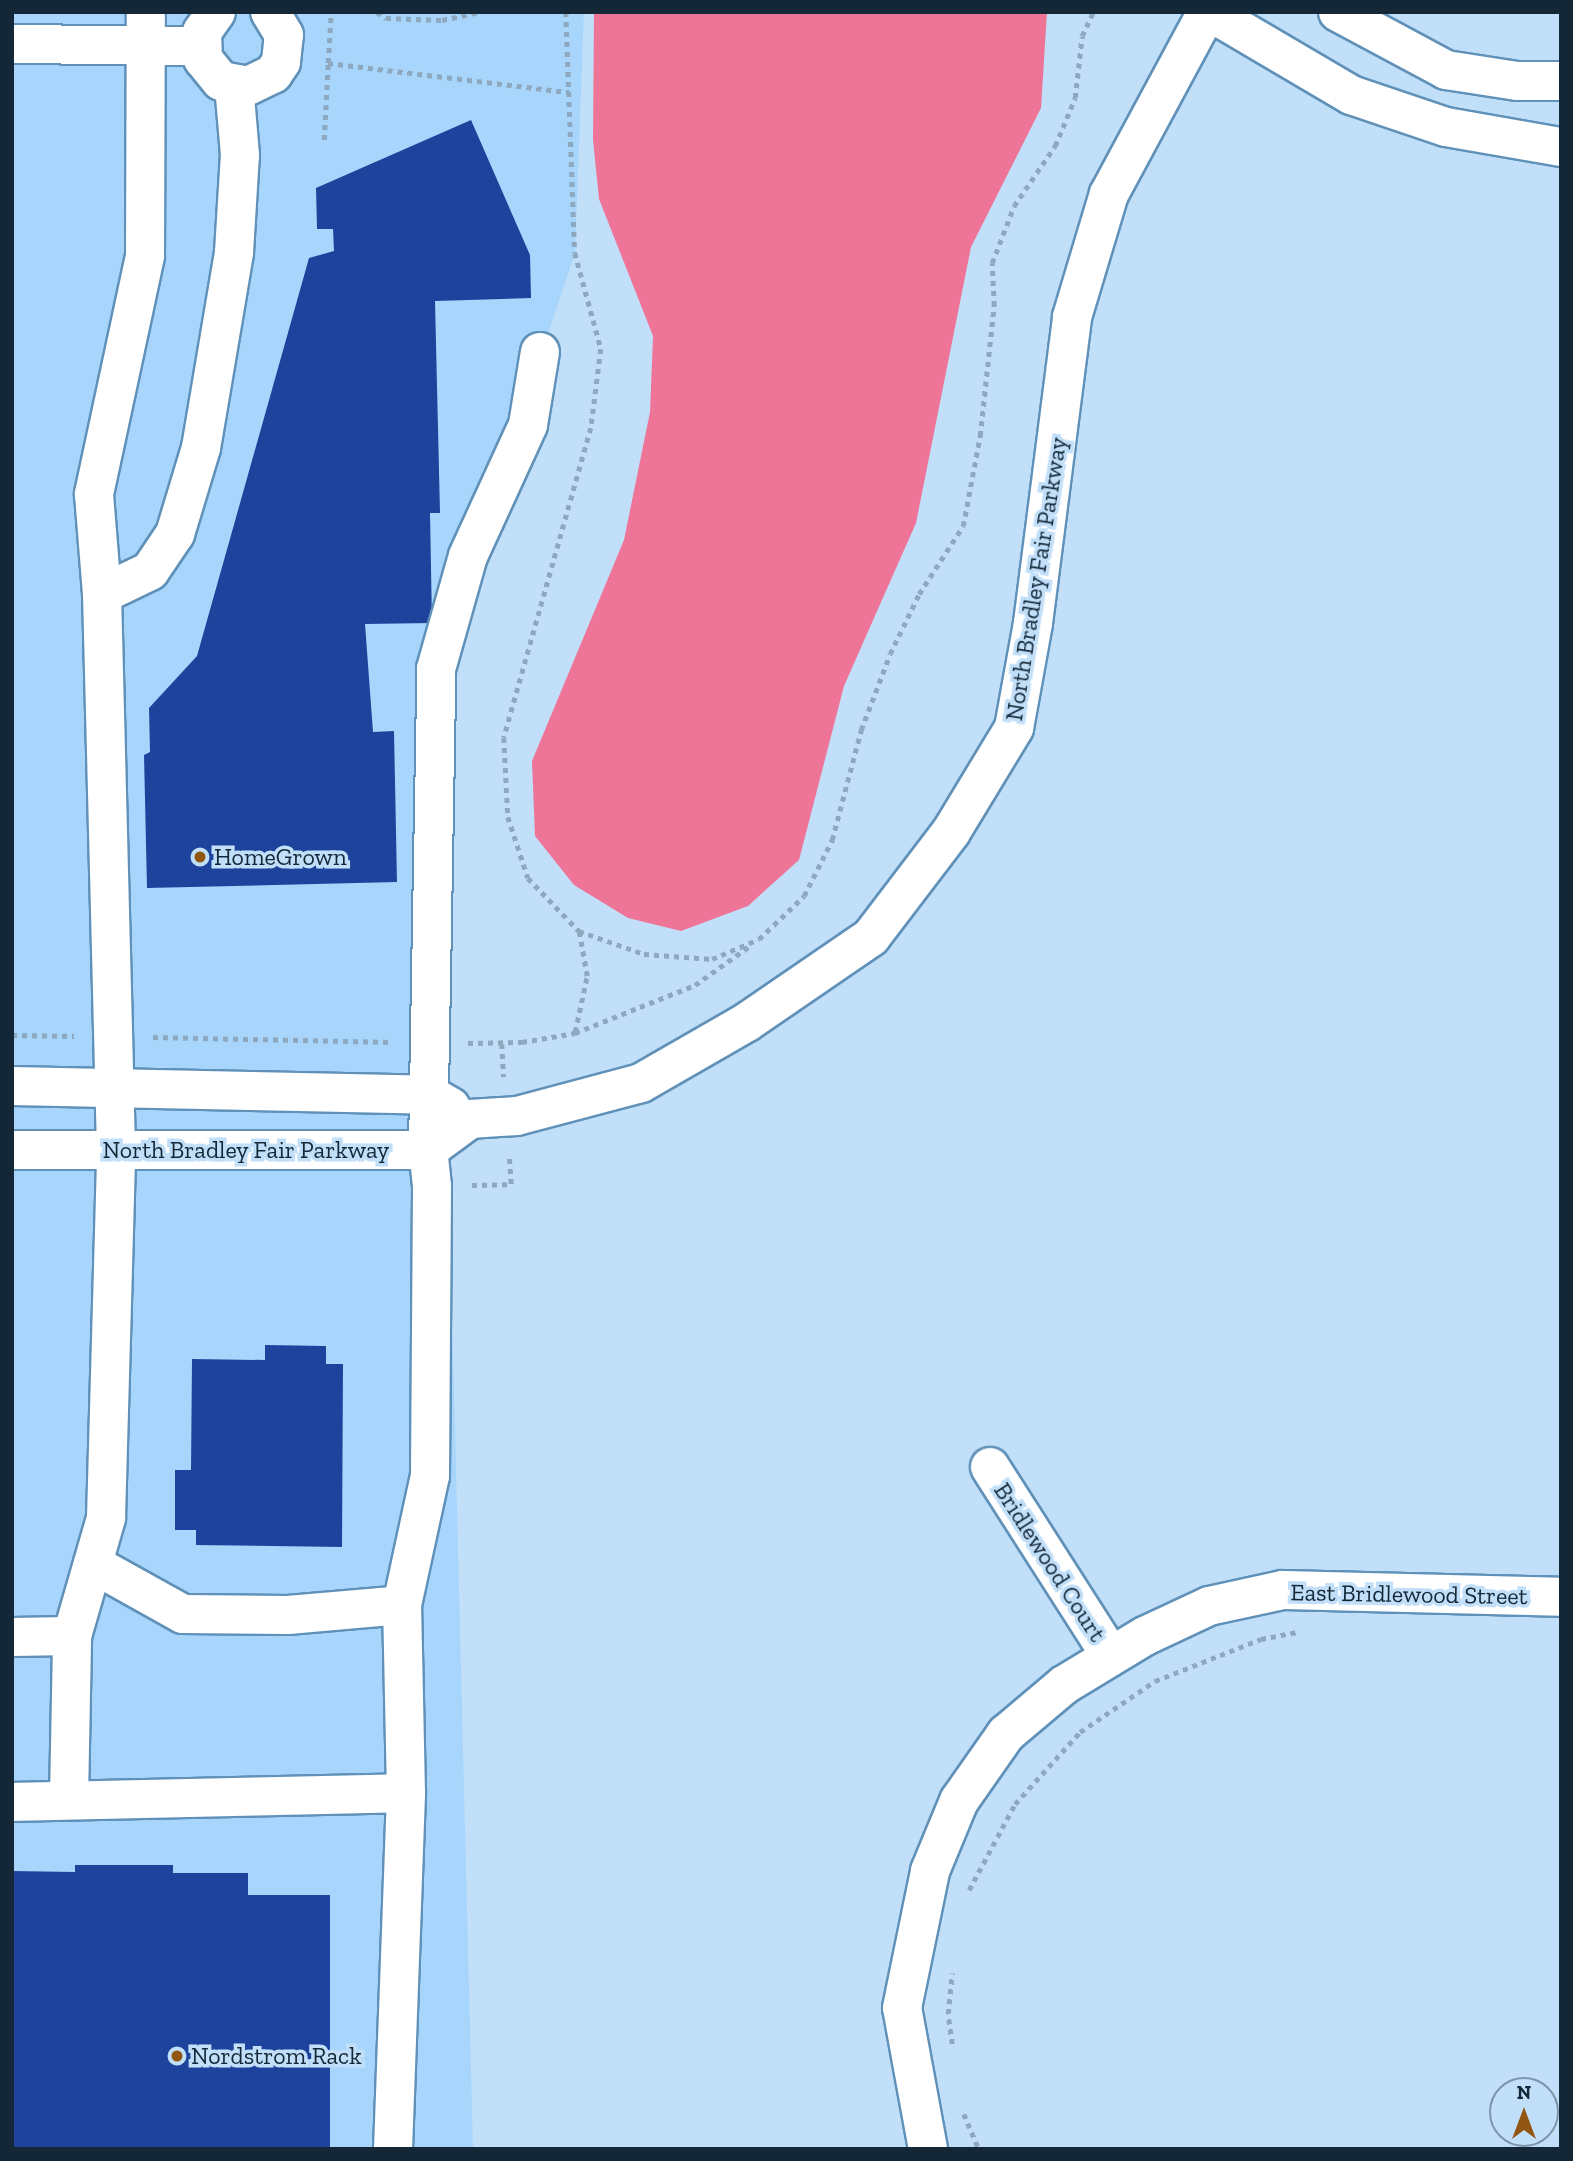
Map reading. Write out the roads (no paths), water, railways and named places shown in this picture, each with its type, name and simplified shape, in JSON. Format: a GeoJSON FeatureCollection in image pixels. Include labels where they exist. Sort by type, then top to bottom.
{"type":"FeatureCollection","features":[{"type":"Feature","properties":{"kind":"street"},"geometry":{"type":"LineString","coordinates":[[12,44],[146,29],[208,29],[210,72],[234,85],[261,82],[281,62],[284,35],[270,12]]}},
{"type":"Feature","properties":{"kind":"street"},"geometry":{"type":"LineString","coordinates":[[1208,12],[1350,95],[1446,127],[1561,146]]}},
{"type":"Feature","properties":{"kind":"street","name":"North Bradley Fair Parkway"},"geometry":{"type":"LineString","coordinates":[[470,1119],[517,1116],[641,1083],[747,1022],[871,937],[951,832],[1014,728],[1033,623],[1072,317],[1109,194],[1208,12]]}},
{"type":"Feature","properties":{"kind":"street"},"geometry":{"type":"LineString","coordinates":[[1338,12],[1446,70],[1517,81],[1561,81]]}},
{"type":"Feature","properties":{"kind":"street"},"geometry":{"type":"LineString","coordinates":[[69,1799],[72,1636],[106,1518],[116,1150],[102,594],[94,494],[145,256],[146,29]]}},
{"type":"Feature","properties":{"kind":"street"},"geometry":{"type":"LineString","coordinates":[[102,594],[150,571],[175,534],[201,448],[234,252],[240,155],[234,85]]}},
{"type":"Feature","properties":{"kind":"street"},"geometry":{"type":"LineString","coordinates":[[393,2149],[406,1793],[402,1605],[430,1476],[432,1186],[428,1150],[436,669],[468,556],[528,425],[540,352]]}},
{"type":"Feature","properties":{"kind":"street"},"geometry":{"type":"LineString","coordinates":[[12,1086],[430,1095],[470,1119],[428,1150]]}},
{"type":"Feature","properties":{"kind":"street","name":"North Bradley Fair Parkway"},"geometry":{"type":"LineString","coordinates":[[12,1150],[428,1150]]}},
{"type":"Feature","properties":{"kind":"street","name":"Bridlewood Court"},"geometry":{"type":"LineString","coordinates":[[990,1467],[1111,1656]]}},
{"type":"Feature","properties":{"kind":"street"},"geometry":{"type":"LineString","coordinates":[[93,1564],[183,1614],[288,1615],[402,1605]]}},
{"type":"Feature","properties":{"kind":"street","name":"East Bridlewood Street"},"geometry":{"type":"LineString","coordinates":[[928,2149],[902,2008],[930,1871],[959,1801],[1006,1734],[1064,1685],[1111,1656],[1209,1606],[1283,1590],[1561,1597]]}},
{"type":"Feature","properties":{"kind":"street"},"geometry":{"type":"LineString","coordinates":[[12,1637],[72,1636]]}},
{"type":"Feature","properties":{"kind":"street"},"geometry":{"type":"LineString","coordinates":[[12,1802],[406,1793]]}},
{"type":"Feature","properties":{"kind":"place","name":"HomeGrown"},"geometry":{"type":"Point","coordinates":[200,857]}},
{"type":"Feature","properties":{"kind":"place","name":"Nordstrom Rack"},"geometry":{"type":"Point","coordinates":[177,2056]}}]}
